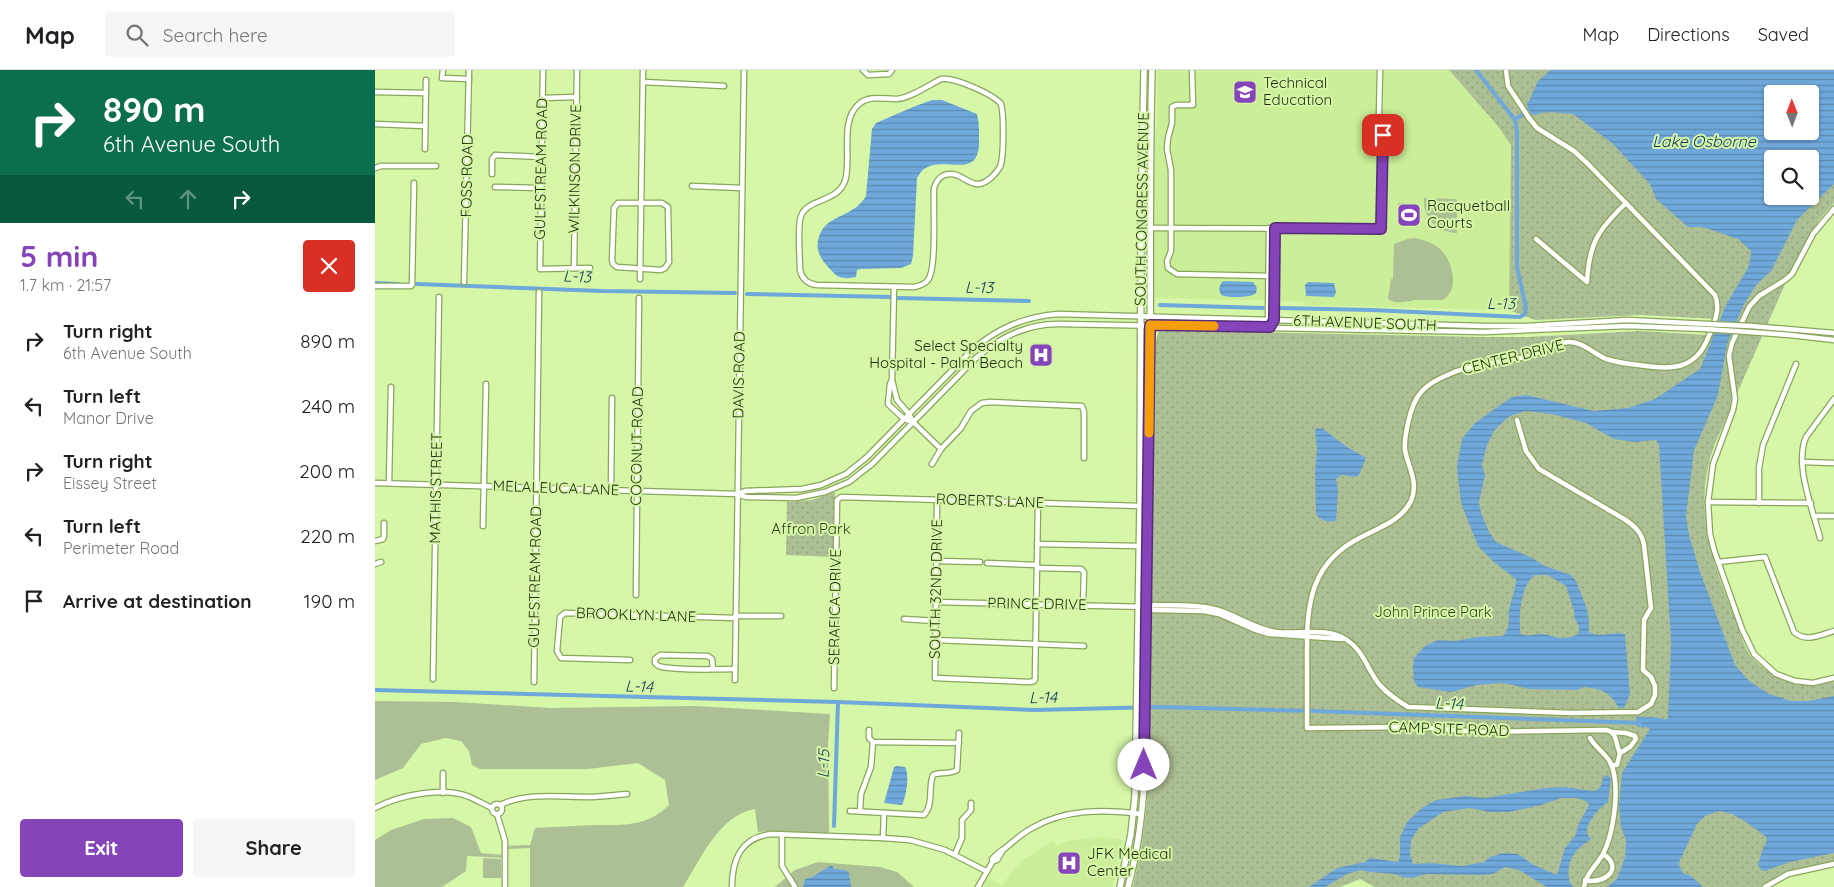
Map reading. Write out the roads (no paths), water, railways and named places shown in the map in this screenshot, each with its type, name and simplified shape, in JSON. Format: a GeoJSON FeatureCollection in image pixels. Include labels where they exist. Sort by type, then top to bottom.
{"type":"FeatureCollection","features":[{"type":"Feature","properties":{"kind":"main road","name":"SOUTH CONGRESS AVENUE"},"geometry":{"type":"LineString","coordinates":[[1128,887],[1141,814],[1144,781],[1146,521],[1140,492],[1140,316],[1144,70]]}},
{"type":"Feature","properties":{"kind":"main road","name":"SOUTH CONGRESS AVENUE"},"geometry":{"type":"LineString","coordinates":[[1120,887],[1128,854],[1134,813],[1136,698],[1144,607],[1139,546],[1150,390],[1149,228],[1152,70]]}},
{"type":"Feature","properties":{"kind":"street"},"geometry":{"type":"LineString","coordinates":[[443,70],[443,78],[469,78]]}},
{"type":"Feature","properties":{"kind":"street","name":"FOSS ROAD"},"geometry":{"type":"LineString","coordinates":[[464,282],[469,70]]}},
{"type":"Feature","properties":{"kind":"street","name":"GULFSTREAM ROAD"},"geometry":{"type":"LineString","coordinates":[[543,70],[540,268],[574,268]]}},
{"type":"Feature","properties":{"kind":"street","name":"WILKINSON DRIVE"},"geometry":{"type":"LineString","coordinates":[[574,268],[577,70]]}},
{"type":"Feature","properties":{"kind":"street"},"geometry":{"type":"LineString","coordinates":[[640,279],[643,70]]}},
{"type":"Feature","properties":{"kind":"street","name":"DAVIS ROAD"},"geometry":{"type":"LineString","coordinates":[[735,680],[745,70]]}},
{"type":"Feature","properties":{"kind":"street"},"geometry":{"type":"LineString","coordinates":[[863,70],[868,75],[885,76],[892,70]]}},
{"type":"Feature","properties":{"kind":"street"},"geometry":{"type":"LineString","coordinates":[[1192,70],[1193,105],[1176,104],[1172,107],[1172,123],[1168,138],[1167,149],[1171,170],[1171,251],[1167,264],[1168,268],[1174,274],[1271,276]]}},
{"type":"Feature","properties":{"kind":"street"},"geometry":{"type":"LineString","coordinates":[[1149,228],[1381,229],[1383,135],[1379,115],[1379,70]]}},
{"type":"Feature","properties":{"kind":"street","name":"CENTER DRIVE"},"geometry":{"type":"LineString","coordinates":[[1307,728],[1309,604],[1317,580],[1328,562],[1340,550],[1402,514],[1412,498],[1413,476],[1405,451],[1407,428],[1414,402],[1427,385],[1454,372],[1491,362],[1530,355],[1555,345],[1569,342],[1578,344],[1605,358],[1621,363],[1672,368],[1685,364],[1695,358],[1703,349],[1718,311],[1719,303],[1715,295],[1588,164],[1574,151],[1537,128],[1509,86],[1506,70]]}},
{"type":"Feature","properties":{"kind":"street"},"geometry":{"type":"LineString","coordinates":[[951,79],[994,97],[1001,104],[1002,159],[1000,165],[989,179],[981,183],[971,183],[955,174],[939,178],[934,188],[931,274],[928,280],[920,286],[894,287],[817,285],[809,283],[801,275],[800,270],[801,219],[807,208],[831,197],[843,185],[846,172],[849,122],[851,114],[858,104],[871,98],[903,98],[941,80],[951,79]]}},
{"type":"Feature","properties":{"kind":"street"},"geometry":{"type":"LineString","coordinates":[[425,149],[426,80]]}},
{"type":"Feature","properties":{"kind":"street"},"geometry":{"type":"LineString","coordinates":[[643,82],[724,86]]}},
{"type":"Feature","properties":{"kind":"street"},"geometry":{"type":"LineString","coordinates":[[375,92],[425,93]]}},
{"type":"Feature","properties":{"kind":"street"},"geometry":{"type":"LineString","coordinates":[[542,98],[577,97]]}},
{"type":"Feature","properties":{"kind":"street"},"geometry":{"type":"LineString","coordinates":[[375,124],[425,126]]}},
{"type":"Feature","properties":{"kind":"street"},"geometry":{"type":"LineString","coordinates":[[1552,145],[1556,140]]}},
{"type":"Feature","properties":{"kind":"street"},"geometry":{"type":"LineString","coordinates":[[492,174],[492,159],[495,155],[541,157]]}},
{"type":"Feature","properties":{"kind":"street"},"geometry":{"type":"LineString","coordinates":[[375,168],[381,166],[436,166]]}},
{"type":"Feature","properties":{"kind":"street"},"geometry":{"type":"LineString","coordinates":[[375,286],[413,285],[415,183]]}},
{"type":"Feature","properties":{"kind":"street"},"geometry":{"type":"LineString","coordinates":[[495,186],[541,188]]}},
{"type":"Feature","properties":{"kind":"street"},"geometry":{"type":"LineString","coordinates":[[692,186],[742,188]]}},
{"type":"Feature","properties":{"kind":"street"},"geometry":{"type":"LineString","coordinates":[[1536,238],[1587,282],[1592,247],[1598,234],[1605,223],[1625,202]]}},
{"type":"Feature","properties":{"kind":"street"},"geometry":{"type":"LineString","coordinates":[[641,203],[662,203],[667,205],[669,209],[669,262],[667,267],[661,270],[615,266],[612,260],[613,208],[616,204],[641,203]]}},
{"type":"Feature","properties":{"kind":"street"},"geometry":{"type":"LineString","coordinates":[[1834,209],[1813,234],[1792,274],[1759,296],[1749,307],[1732,343],[1729,356],[1735,399],[1733,410],[1713,464],[1708,502],[1710,534],[1718,562],[1742,629],[1754,654],[1776,674],[1795,681],[1813,682],[1834,678]]}},
{"type":"Feature","properties":{"kind":"street"},"geometry":{"type":"LineString","coordinates":[[1270,327],[1267,320],[1271,276],[1272,228]]}},
{"type":"Feature","properties":{"kind":"street"},"geometry":{"type":"LineString","coordinates":[[574,268],[590,268]]}},
{"type":"Feature","properties":{"kind":"street"},"geometry":{"type":"LineString","coordinates":[[1270,327],[1274,320],[1271,276]]}},
{"type":"Feature","properties":{"kind":"street"},"geometry":{"type":"LineString","coordinates":[[894,287],[892,380],[898,404],[909,414],[913,422],[941,449]]}},
{"type":"Feature","properties":{"kind":"street","name":"GULFSTREAM ROAD"},"geometry":{"type":"LineString","coordinates":[[534,682],[539,292]]}},
{"type":"Feature","properties":{"kind":"street","name":"MATHIS STREET"},"geometry":{"type":"LineString","coordinates":[[433,679],[439,297]]}},
{"type":"Feature","properties":{"kind":"street","name":"COCONUT ROAD"},"geometry":{"type":"LineString","coordinates":[[636,595],[639,298]]}},
{"type":"Feature","properties":{"kind":"street","name":"6TH AVENUE SOUTH"},"geometry":{"type":"LineString","coordinates":[[838,478],[860,464],[986,338],[1011,324],[1039,316],[1058,314],[1150,316],[1484,326],[1527,326],[1627,320],[1751,326],[1834,333]]}},
{"type":"Feature","properties":{"kind":"street","name":"6TH AVENUE SOUTH"},"geometry":{"type":"LineString","coordinates":[[840,486],[864,470],[983,352],[1016,332],[1033,326],[1052,324],[1150,325],[1492,332],[1627,326],[1749,332],[1834,340]]}},
{"type":"Feature","properties":{"kind":"street"},"geometry":{"type":"LineString","coordinates":[[1759,503],[1759,468],[1763,445],[1796,364]]}},
{"type":"Feature","properties":{"kind":"street"},"geometry":{"type":"LineString","coordinates":[[892,380],[888,404],[905,419],[913,422]]}},
{"type":"Feature","properties":{"kind":"street"},"geometry":{"type":"LineString","coordinates":[[483,526],[486,384]]}},
{"type":"Feature","properties":{"kind":"street"},"geometry":{"type":"LineString","coordinates":[[389,484],[391,387]]}},
{"type":"Feature","properties":{"kind":"street"},"geometry":{"type":"LineString","coordinates":[[611,398],[611,490]]}},
{"type":"Feature","properties":{"kind":"street"},"geometry":{"type":"LineString","coordinates":[[1820,538],[1803,474],[1803,444],[1806,436],[1832,406],[1834,399]]}},
{"type":"Feature","properties":{"kind":"street"},"geometry":{"type":"LineString","coordinates":[[931,464],[941,449],[961,428],[971,411],[982,404],[1077,404],[1082,406],[1084,408],[1084,458]]}},
{"type":"Feature","properties":{"kind":"street","name":"PRINCE DRIVE"},"geometry":{"type":"LineString","coordinates":[[936,602],[1144,607],[1153,610],[1204,611],[1276,632],[1307,635],[1331,634],[1346,639],[1364,656],[1377,682],[1408,706],[1572,713],[1639,712],[1651,704],[1655,695],[1655,686],[1651,677],[1643,670],[1644,620],[1651,608],[1645,545],[1635,527],[1624,519],[1539,469],[1526,451],[1517,420]]}},
{"type":"Feature","properties":{"kind":"street"},"geometry":{"type":"LineString","coordinates":[[1803,462],[1834,463]]}},
{"type":"Feature","properties":{"kind":"street","name":"MELALEUCA LANE"},"geometry":{"type":"LineString","coordinates":[[737,494],[745,491],[802,490],[838,478]]}},
{"type":"Feature","properties":{"kind":"street","name":"MELALEUCA LANE"},"geometry":{"type":"LineString","coordinates":[[375,483],[737,494],[746,497],[796,498],[825,492],[840,486]]}},
{"type":"Feature","properties":{"kind":"street","name":"ROBERTS LANE"},"geometry":{"type":"LineString","coordinates":[[841,497],[1143,506]]}},
{"type":"Feature","properties":{"kind":"street","name":"SERAFICA DRIVE"},"geometry":{"type":"LineString","coordinates":[[834,688],[837,500],[841,497]]}},
{"type":"Feature","properties":{"kind":"street","name":"SOUTH 32ND DRIVE"},"geometry":{"type":"LineString","coordinates":[[937,500],[935,678],[1034,681],[1036,644]]}},
{"type":"Feature","properties":{"kind":"street"},"geometry":{"type":"LineString","coordinates":[[1708,502],[1811,504]]}},
{"type":"Feature","properties":{"kind":"street"},"geometry":{"type":"LineString","coordinates":[[1036,644],[1038,503]]}},
{"type":"Feature","properties":{"kind":"street"},"geometry":{"type":"LineString","coordinates":[[1815,516],[1834,516]]}},
{"type":"Feature","properties":{"kind":"street"},"geometry":{"type":"LineString","coordinates":[[375,541],[383,539],[385,536],[384,523]]}},
{"type":"Feature","properties":{"kind":"street"},"geometry":{"type":"LineString","coordinates":[[1037,544],[1139,546]]}},
{"type":"Feature","properties":{"kind":"street"},"geometry":{"type":"LineString","coordinates":[[1718,562],[1765,557],[1794,632],[1799,636],[1808,638],[1834,631]]}},
{"type":"Feature","properties":{"kind":"street"},"geometry":{"type":"LineString","coordinates":[[937,561],[980,562]]}},
{"type":"Feature","properties":{"kind":"street"},"geometry":{"type":"LineString","coordinates":[[375,564],[381,562]]}},
{"type":"Feature","properties":{"kind":"street"},"geometry":{"type":"LineString","coordinates":[[987,563],[1081,569],[1084,572],[1083,606]]}},
{"type":"Feature","properties":{"kind":"street","name":"BROOKLYN LANE"},"geometry":{"type":"LineString","coordinates":[[630,660],[561,658],[557,651],[559,617],[565,613],[735,617]]}},
{"type":"Feature","properties":{"kind":"street"},"geometry":{"type":"LineString","coordinates":[[735,617],[781,616]]}},
{"type":"Feature","properties":{"kind":"street"},"geometry":{"type":"LineString","coordinates":[[904,619],[936,621]]}},
{"type":"Feature","properties":{"kind":"street"},"geometry":{"type":"LineString","coordinates":[[935,640],[1084,646]]}},
{"type":"Feature","properties":{"kind":"street"},"geometry":{"type":"LineString","coordinates":[[713,668],[712,659],[708,656],[660,655],[655,659],[655,663],[661,667],[735,669]]}},
{"type":"Feature","properties":{"kind":"street","name":"CAMP SITE ROAD"},"geometry":{"type":"LineString","coordinates":[[1307,728],[1417,727],[1480,732],[1576,731],[1589,737],[1607,754],[1615,784],[1611,835],[1603,854],[1585,880],[1584,887]]}},
{"type":"Feature","properties":{"kind":"street"},"geometry":{"type":"LineString","coordinates":[[869,730],[869,738],[873,742],[959,744]]}},
{"type":"Feature","properties":{"kind":"street"},"geometry":{"type":"LineString","coordinates":[[1589,737],[1589,732],[1606,730],[1631,734],[1636,737],[1630,747],[1620,753]]}},
{"type":"Feature","properties":{"kind":"street"},"geometry":{"type":"LineString","coordinates":[[1576,731],[1595,731]]}},
{"type":"Feature","properties":{"kind":"street"},"geometry":{"type":"LineString","coordinates":[[1612,732],[1620,753],[1615,784]]}},
{"type":"Feature","properties":{"kind":"street"},"geometry":{"type":"LineString","coordinates":[[850,811],[924,815],[927,812],[930,800],[931,778],[933,775],[936,773],[953,773],[957,770],[959,733]]}},
{"type":"Feature","properties":{"kind":"street"},"geometry":{"type":"LineString","coordinates":[[860,811],[861,794],[871,766],[873,742]]}},
{"type":"Feature","properties":{"kind":"street"},"geometry":{"type":"LineString","coordinates":[[1610,763],[1617,764]]}},
{"type":"Feature","properties":{"kind":"street"},"geometry":{"type":"LineString","coordinates":[[443,773],[443,793]]}},
{"type":"Feature","properties":{"kind":"street"},"geometry":{"type":"LineString","coordinates":[[375,808],[406,796],[443,793],[468,796],[492,808],[493,813],[497,814],[505,841],[505,887]]}},
{"type":"Feature","properties":{"kind":"street"},"geometry":{"type":"LineString","coordinates":[[492,808],[495,804],[500,805],[514,799],[530,797],[592,797],[627,794]]}},
{"type":"Feature","properties":{"kind":"street"},"geometry":{"type":"LineString","coordinates":[[955,854],[962,838],[962,820],[971,810],[971,803]]}},
{"type":"Feature","properties":{"kind":"street"},"geometry":{"type":"LineString","coordinates":[[497,814],[501,811],[500,805]]}},
{"type":"Feature","properties":{"kind":"street"},"geometry":{"type":"LineString","coordinates":[[978,887],[986,871],[997,860],[1003,850],[1031,828],[1058,817],[1076,813],[1094,811],[1141,814]]}},
{"type":"Feature","properties":{"kind":"street"},"geometry":{"type":"LineString","coordinates":[[883,838],[884,813]]}},
{"type":"Feature","properties":{"kind":"street"},"geometry":{"type":"LineString","coordinates":[[732,887],[734,863],[741,849],[752,840],[761,836],[782,834],[883,838],[922,843],[955,854],[986,871]]}},
{"type":"Feature","properties":{"kind":"street"},"geometry":{"type":"LineString","coordinates":[[782,834],[782,866],[795,887]]}},
{"type":"Feature","properties":{"kind":"street"},"geometry":{"type":"LineString","coordinates":[[1585,880],[1601,881],[1609,874],[1612,867],[1611,862],[1603,854]]}},
{"type":"Feature","properties":{"kind":"street"},"geometry":{"type":"LineString","coordinates":[[1765,887],[1788,874],[1834,864]]}},
{"type":"Feature","properties":{"kind":"water","name":"Lake Osborne"},"geometry":{"type":"Polygon","coordinates":[[[1551,70],[1834,70],[1834,184],[1819,199],[1819,150],[1764,150],[1764,205],[1812,205],[1797,220],[1771,271],[1756,285],[1743,306],[1727,344],[1718,395],[1694,450],[1686,516],[1689,535],[1700,572],[1735,665],[1749,681],[1769,694],[1791,701],[1809,701],[1834,696],[1834,853],[1790,862],[1765,871],[1761,870],[1758,865],[1767,840],[1765,836],[1732,814],[1719,811],[1705,816],[1697,824],[1680,860],[1679,865],[1683,873],[1691,876],[1703,887],[1607,887],[1617,879],[1625,857],[1626,840],[1621,827],[1619,805],[1622,773],[1650,729],[1637,727],[1636,716],[1668,719],[1671,642],[1659,445],[1656,440],[1635,442],[1614,439],[1586,423],[1552,414],[1526,411],[1510,416],[1495,429],[1487,445],[1482,465],[1485,475],[1479,502],[1481,513],[1489,532],[1496,542],[1545,566],[1571,575],[1576,581],[1587,609],[1589,632],[1598,635],[1625,634],[1630,694],[1624,708],[1619,708],[1611,697],[1599,690],[1582,687],[1579,690],[1529,689],[1500,683],[1477,685],[1451,692],[1418,687],[1414,681],[1414,658],[1425,646],[1438,640],[1455,641],[1477,637],[1503,636],[1508,625],[1509,610],[1516,579],[1495,563],[1478,546],[1461,503],[1457,467],[1462,439],[1474,424],[1512,397],[1526,395],[1594,411],[1628,408],[1655,399],[1700,369],[1726,305],[1749,266],[1751,251],[1738,239],[1703,227],[1688,227],[1656,199],[1650,184],[1612,143],[1573,114],[1548,112],[1532,115],[1527,105],[1538,81],[1551,70]],[[1535,575],[1527,584],[1522,598],[1520,633],[1526,635],[1544,634],[1561,638],[1579,633],[1579,626],[1574,617],[1566,586],[1548,575],[1535,575]]]}},
{"type":"Feature","properties":{"kind":"water"},"geometry":{"type":"Polygon","coordinates":[[[932,100],[942,100],[977,114],[979,138],[978,152],[974,160],[968,164],[960,165],[932,165],[923,170],[917,178],[911,264],[901,268],[860,269],[857,270],[856,277],[852,278],[837,276],[827,266],[819,253],[819,238],[825,226],[855,208],[866,196],[872,129],[876,123],[932,100]]]}},
{"type":"Feature","properties":{"kind":"water"},"geometry":{"type":"Polygon","coordinates":[[[1224,281],[1253,282],[1257,288],[1256,292],[1254,295],[1245,297],[1221,295],[1219,289],[1224,281]]]}},
{"type":"Feature","properties":{"kind":"water"},"geometry":{"type":"Polygon","coordinates":[[[1308,282],[1334,283],[1336,292],[1334,297],[1306,296],[1305,285],[1308,282]]]}},
{"type":"Feature","properties":{"kind":"water"},"geometry":{"type":"Polygon","coordinates":[[[1317,428],[1323,429],[1347,447],[1366,458],[1359,475],[1356,477],[1341,475],[1336,479],[1338,490],[1336,521],[1319,518],[1316,513],[1315,471],[1317,448],[1315,431],[1317,428]]]}},
{"type":"Feature","properties":{"kind":"water"},"geometry":{"type":"Polygon","coordinates":[[[894,767],[905,767],[907,775],[906,791],[902,805],[884,803],[894,767]]]}},
{"type":"Feature","properties":{"kind":"water"},"geometry":{"type":"Polygon","coordinates":[[[1607,775],[1611,779],[1608,802],[1604,804],[1590,821],[1587,834],[1591,839],[1579,848],[1570,863],[1570,883],[1574,887],[1547,887],[1519,870],[1505,867],[1493,874],[1427,874],[1411,878],[1361,870],[1347,874],[1325,887],[1309,887],[1337,868],[1365,862],[1370,858],[1398,862],[1400,857],[1400,837],[1407,822],[1422,808],[1436,800],[1465,796],[1485,798],[1563,787],[1594,791],[1600,787],[1604,776],[1607,775]],[[1561,798],[1541,805],[1509,812],[1490,812],[1470,808],[1443,812],[1418,829],[1411,840],[1410,854],[1413,864],[1431,863],[1462,866],[1484,862],[1490,857],[1503,853],[1518,854],[1534,865],[1557,875],[1565,848],[1575,836],[1579,823],[1589,805],[1588,802],[1577,798],[1561,798]]]}},
{"type":"Feature","properties":{"kind":"water"},"geometry":{"type":"Polygon","coordinates":[[[833,866],[834,869],[846,870],[849,873],[851,887],[803,887],[805,879],[833,866]]]}},
{"type":"Feature","properties":{"kind":"waterway","name":"L-13"},"geometry":{"type":"LineString","coordinates":[[1280,308],[1520,317],[1525,314],[1526,308],[1517,267],[1517,130],[1515,120],[1476,70]]}},
{"type":"Feature","properties":{"kind":"waterway"},"geometry":{"type":"LineString","coordinates":[[1515,120],[1529,109]]}},
{"type":"Feature","properties":{"kind":"waterway","name":"L-13"},"geometry":{"type":"LineString","coordinates":[[375,283],[398,284]]}},
{"type":"Feature","properties":{"kind":"waterway","name":"L-13"},"geometry":{"type":"LineString","coordinates":[[417,284],[602,291],[735,293]]}},
{"type":"Feature","properties":{"kind":"waterway","name":"L-13"},"geometry":{"type":"LineString","coordinates":[[747,294],[890,297]]}},
{"type":"Feature","properties":{"kind":"waterway","name":"L-13"},"geometry":{"type":"LineString","coordinates":[[898,298],[1029,301]]}},
{"type":"Feature","properties":{"kind":"waterway","name":"L-13"},"geometry":{"type":"LineString","coordinates":[[1160,305],[1263,308]]}},
{"type":"Feature","properties":{"kind":"waterway","name":"L-14"},"geometry":{"type":"LineString","coordinates":[[375,690],[838,702],[1034,710],[1159,707],[1313,711],[1640,723]]}},
{"type":"Feature","properties":{"kind":"waterway","name":"L-15"},"geometry":{"type":"LineString","coordinates":[[834,826],[838,702]]}},
{"type":"Feature","properties":{"kind":"place","name":"Technical Education"},"geometry":{"type":"Point","coordinates":[1245,92]}},
{"type":"Feature","properties":{"kind":"place","name":"Racquetball Courts"},"geometry":{"type":"Point","coordinates":[1409,215]}},
{"type":"Feature","properties":{"kind":"place","name":"Select Specialty Hospital - Palm Beach"},"geometry":{"type":"Point","coordinates":[1041,355]}},
{"type":"Feature","properties":{"kind":"place","name":"JFK Medical Center"},"geometry":{"type":"Point","coordinates":[1069,863]}},
{"type":"Feature","properties":{"kind":"park label","name":"Affron Park"},"geometry":{"type":"Point","coordinates":[811,529]}},
{"type":"Feature","properties":{"kind":"park label","name":"John Prince Park"},"geometry":{"type":"Point","coordinates":[1433,612]}}]}
